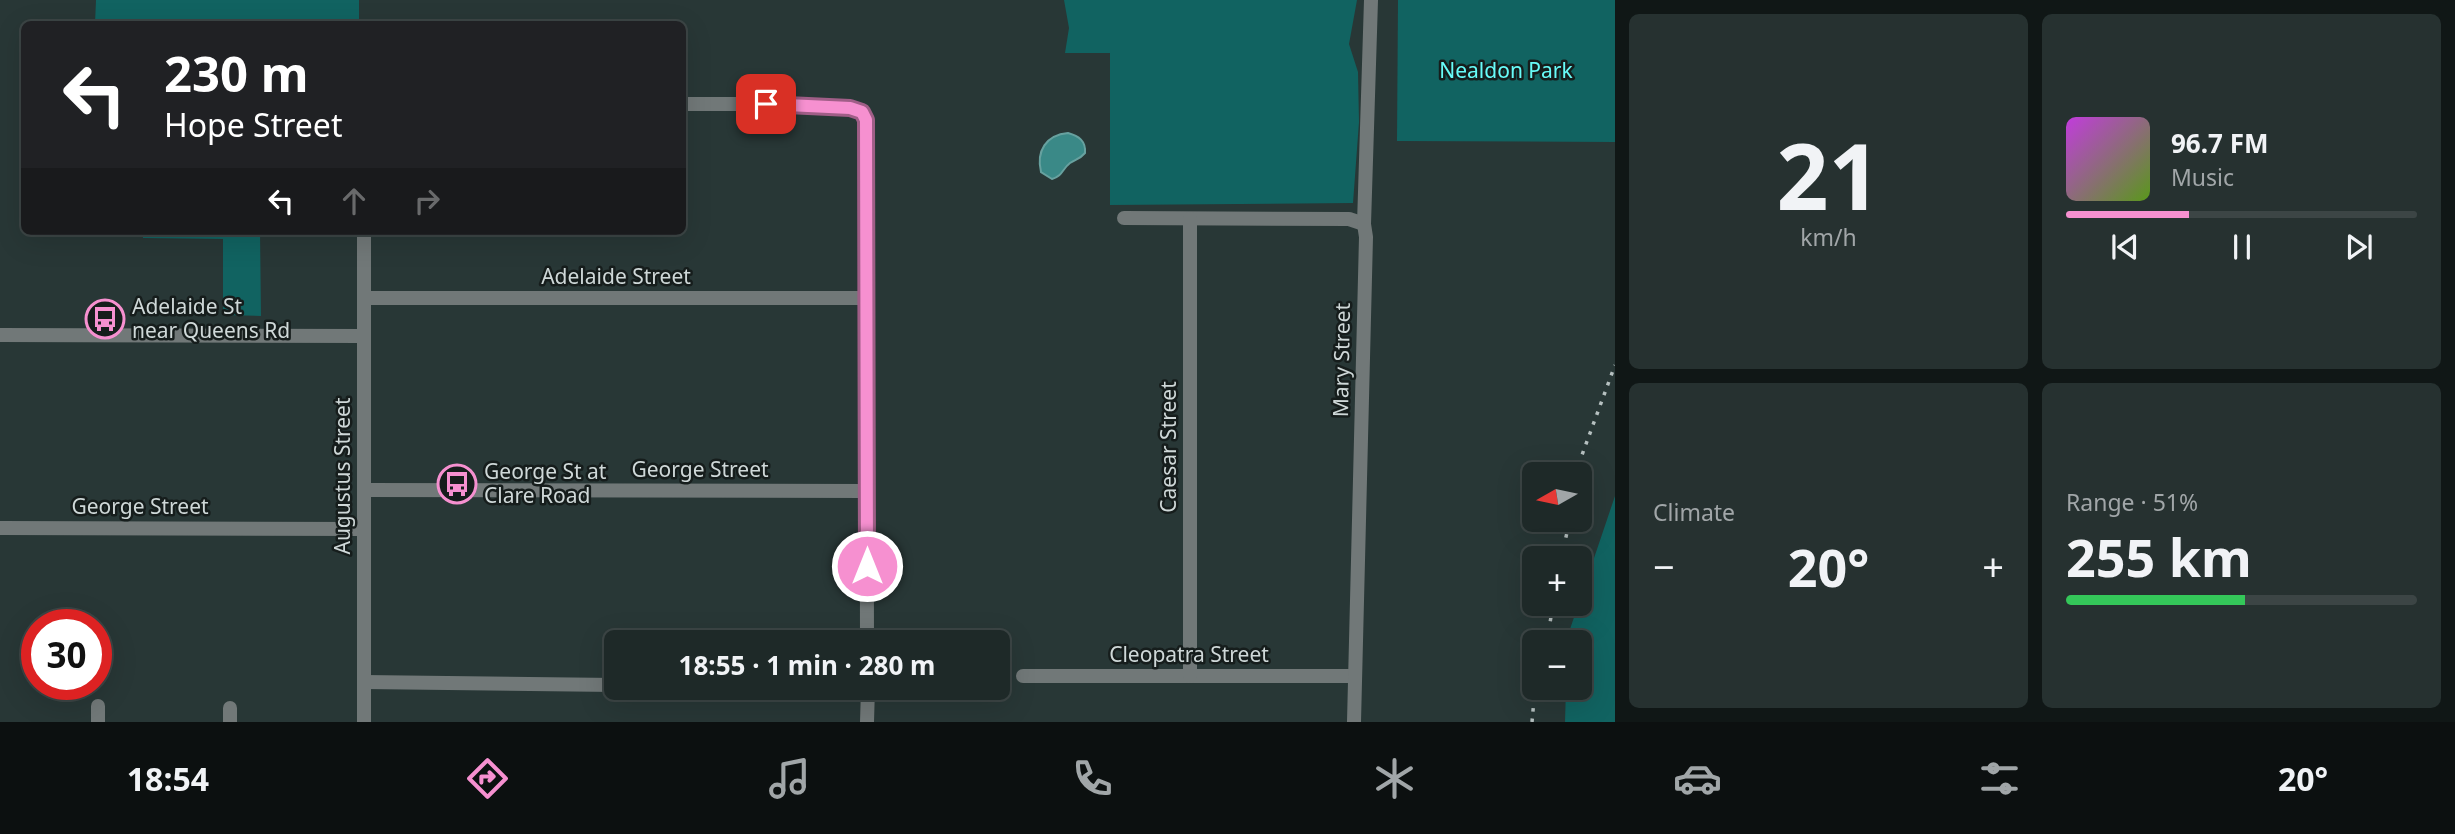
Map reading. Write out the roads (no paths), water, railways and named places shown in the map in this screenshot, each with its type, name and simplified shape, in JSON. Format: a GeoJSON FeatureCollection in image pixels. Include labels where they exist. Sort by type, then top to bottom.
{"type":"FeatureCollection","features":[{"type":"Feature","properties":{"kind":"street","name":"Mary Street"},"geometry":{"type":"LineString","coordinates":[[1354,722],[1371,0]]}},
{"type":"Feature","properties":{"kind":"street"},"geometry":{"type":"LineString","coordinates":[[686,104],[850,108],[862,112],[867,130],[867,630]]}},
{"type":"Feature","properties":{"kind":"street"},"geometry":{"type":"LineString","coordinates":[[1124,218],[1349,219],[1364,224]]}},
{"type":"Feature","properties":{"kind":"street","name":"Caesar Street"},"geometry":{"type":"LineString","coordinates":[[1190,219],[1190,676]]}},
{"type":"Feature","properties":{"kind":"street","name":"Augustus Street"},"geometry":{"type":"LineString","coordinates":[[364,235],[364,722]]}},
{"type":"Feature","properties":{"kind":"street","name":"Adelaide Street"},"geometry":{"type":"LineString","coordinates":[[364,298],[867,298]]}},
{"type":"Feature","properties":{"kind":"street"},"geometry":{"type":"LineString","coordinates":[[0,335],[364,336]]}},
{"type":"Feature","properties":{"kind":"street","name":"George Street"},"geometry":{"type":"LineString","coordinates":[[364,490],[867,491]]}},
{"type":"Feature","properties":{"kind":"street","name":"George Street"},"geometry":{"type":"LineString","coordinates":[[0,528],[364,529]]}},
{"type":"Feature","properties":{"kind":"street","name":"Cleopatra Street"},"geometry":{"type":"LineString","coordinates":[[1023,676],[1355,676]]}},
{"type":"Feature","properties":{"kind":"street"},"geometry":{"type":"LineString","coordinates":[[364,682],[604,685]]}},
{"type":"Feature","properties":{"kind":"street"},"geometry":{"type":"LineString","coordinates":[[867,700],[867,722]]}},
{"type":"Feature","properties":{"kind":"street"},"geometry":{"type":"LineString","coordinates":[[98,706],[98,722]]}},
{"type":"Feature","properties":{"kind":"railway"},"geometry":{"type":"LineString","coordinates":[[1579,462],[1615,365]]}},
{"type":"Feature","properties":{"kind":"railway"},"geometry":{"type":"LineString","coordinates":[[1564,546],[1567,532]]}},
{"type":"Feature","properties":{"kind":"railway"},"geometry":{"type":"LineString","coordinates":[[1549,630],[1551,616]]}},
{"type":"Feature","properties":{"kind":"railway"},"geometry":{"type":"LineString","coordinates":[[1532,722],[1534,700]]}},
{"type":"Feature","properties":{"kind":"place","name":"Adelaide St near Queens Rd"},"geometry":{"type":"Point","coordinates":[105,319]}},
{"type":"Feature","properties":{"kind":"place","name":"George St at Clare Road"},"geometry":{"type":"Point","coordinates":[457,484]}},
{"type":"Feature","properties":{"kind":"park label","name":"Nealdon Park"},"geometry":{"type":"Point","coordinates":[1506,71]}}]}
